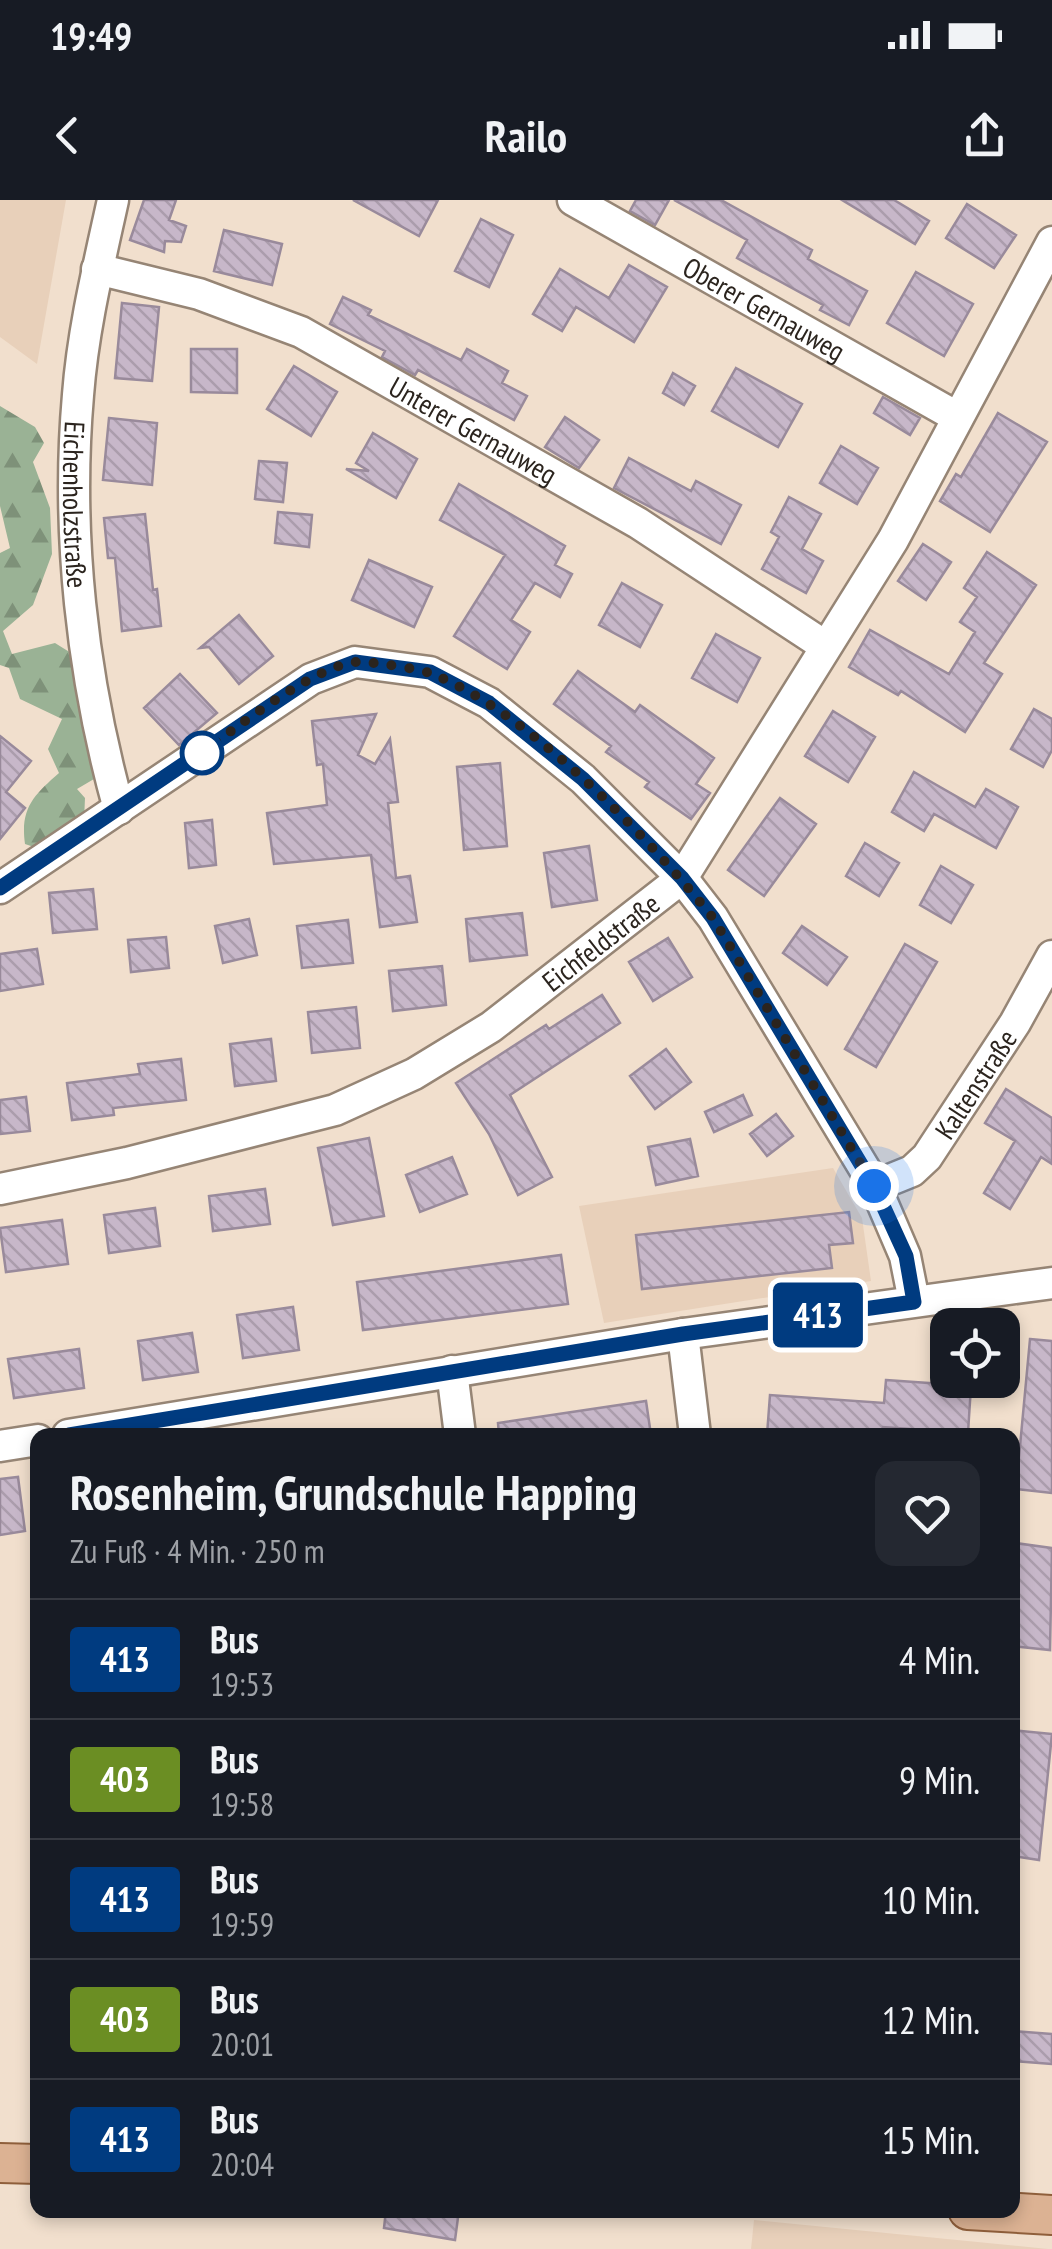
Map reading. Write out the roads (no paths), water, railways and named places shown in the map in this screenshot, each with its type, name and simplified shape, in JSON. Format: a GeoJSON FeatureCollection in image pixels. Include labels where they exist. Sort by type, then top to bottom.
{"type":"FeatureCollection","features":[{"type":"Feature","properties":{"kind":"main road"},"geometry":{"type":"LineString","coordinates":[[0,2163],[30,2164]]}},
{"type":"Feature","properties":{"kind":"main road"},"geometry":{"type":"LineString","coordinates":[[1020,2213],[1052,2215]]}},
{"type":"Feature","properties":{"kind":"street","name":"Eichenholzstraße"},"geometry":{"type":"LineString","coordinates":[[113,200],[78,394],[74,517],[84,644],[120,809]]}},
{"type":"Feature","properties":{"kind":"street","name":"Oberer Gernauweg"},"geometry":{"type":"LineString","coordinates":[[573,200],[956,417]]}},
{"type":"Feature","properties":{"kind":"street","name":"Eichfeldstraße"},"geometry":{"type":"LineString","coordinates":[[0,1188],[127,1163],[334,1110],[398,1081],[491,1028],[682,878],[892,540],[1052,242]]}},
{"type":"Feature","properties":{"kind":"street","name":"Unterer Gernauweg"},"geometry":{"type":"LineString","coordinates":[[98,269],[199,294],[301,332],[638,524],[825,646]]}},
{"type":"Feature","properties":{"kind":"street"},"geometry":{"type":"LineString","coordinates":[[0,888],[310,679],[355,662],[430,672],[489,703],[583,779],[682,878],[713,918],[874,1186],[906,1256],[914,1302]]}},
{"type":"Feature","properties":{"kind":"street","name":"Kaltenstraße"},"geometry":{"type":"LineString","coordinates":[[874,1186],[912,1170],[926,1157],[1015,1023],[1052,956]]}},
{"type":"Feature","properties":{"kind":"street"},"geometry":{"type":"LineString","coordinates":[[110,1428],[683,1334],[1052,1283]]}},
{"type":"Feature","properties":{"kind":"street"},"geometry":{"type":"LineString","coordinates":[[683,1334],[694,1428]]}},
{"type":"Feature","properties":{"kind":"street"},"geometry":{"type":"LineString","coordinates":[[452,1371],[459,1428]]}},
{"type":"Feature","properties":{"kind":"street"},"geometry":{"type":"LineString","coordinates":[[0,1446],[30,1441]]}}]}
